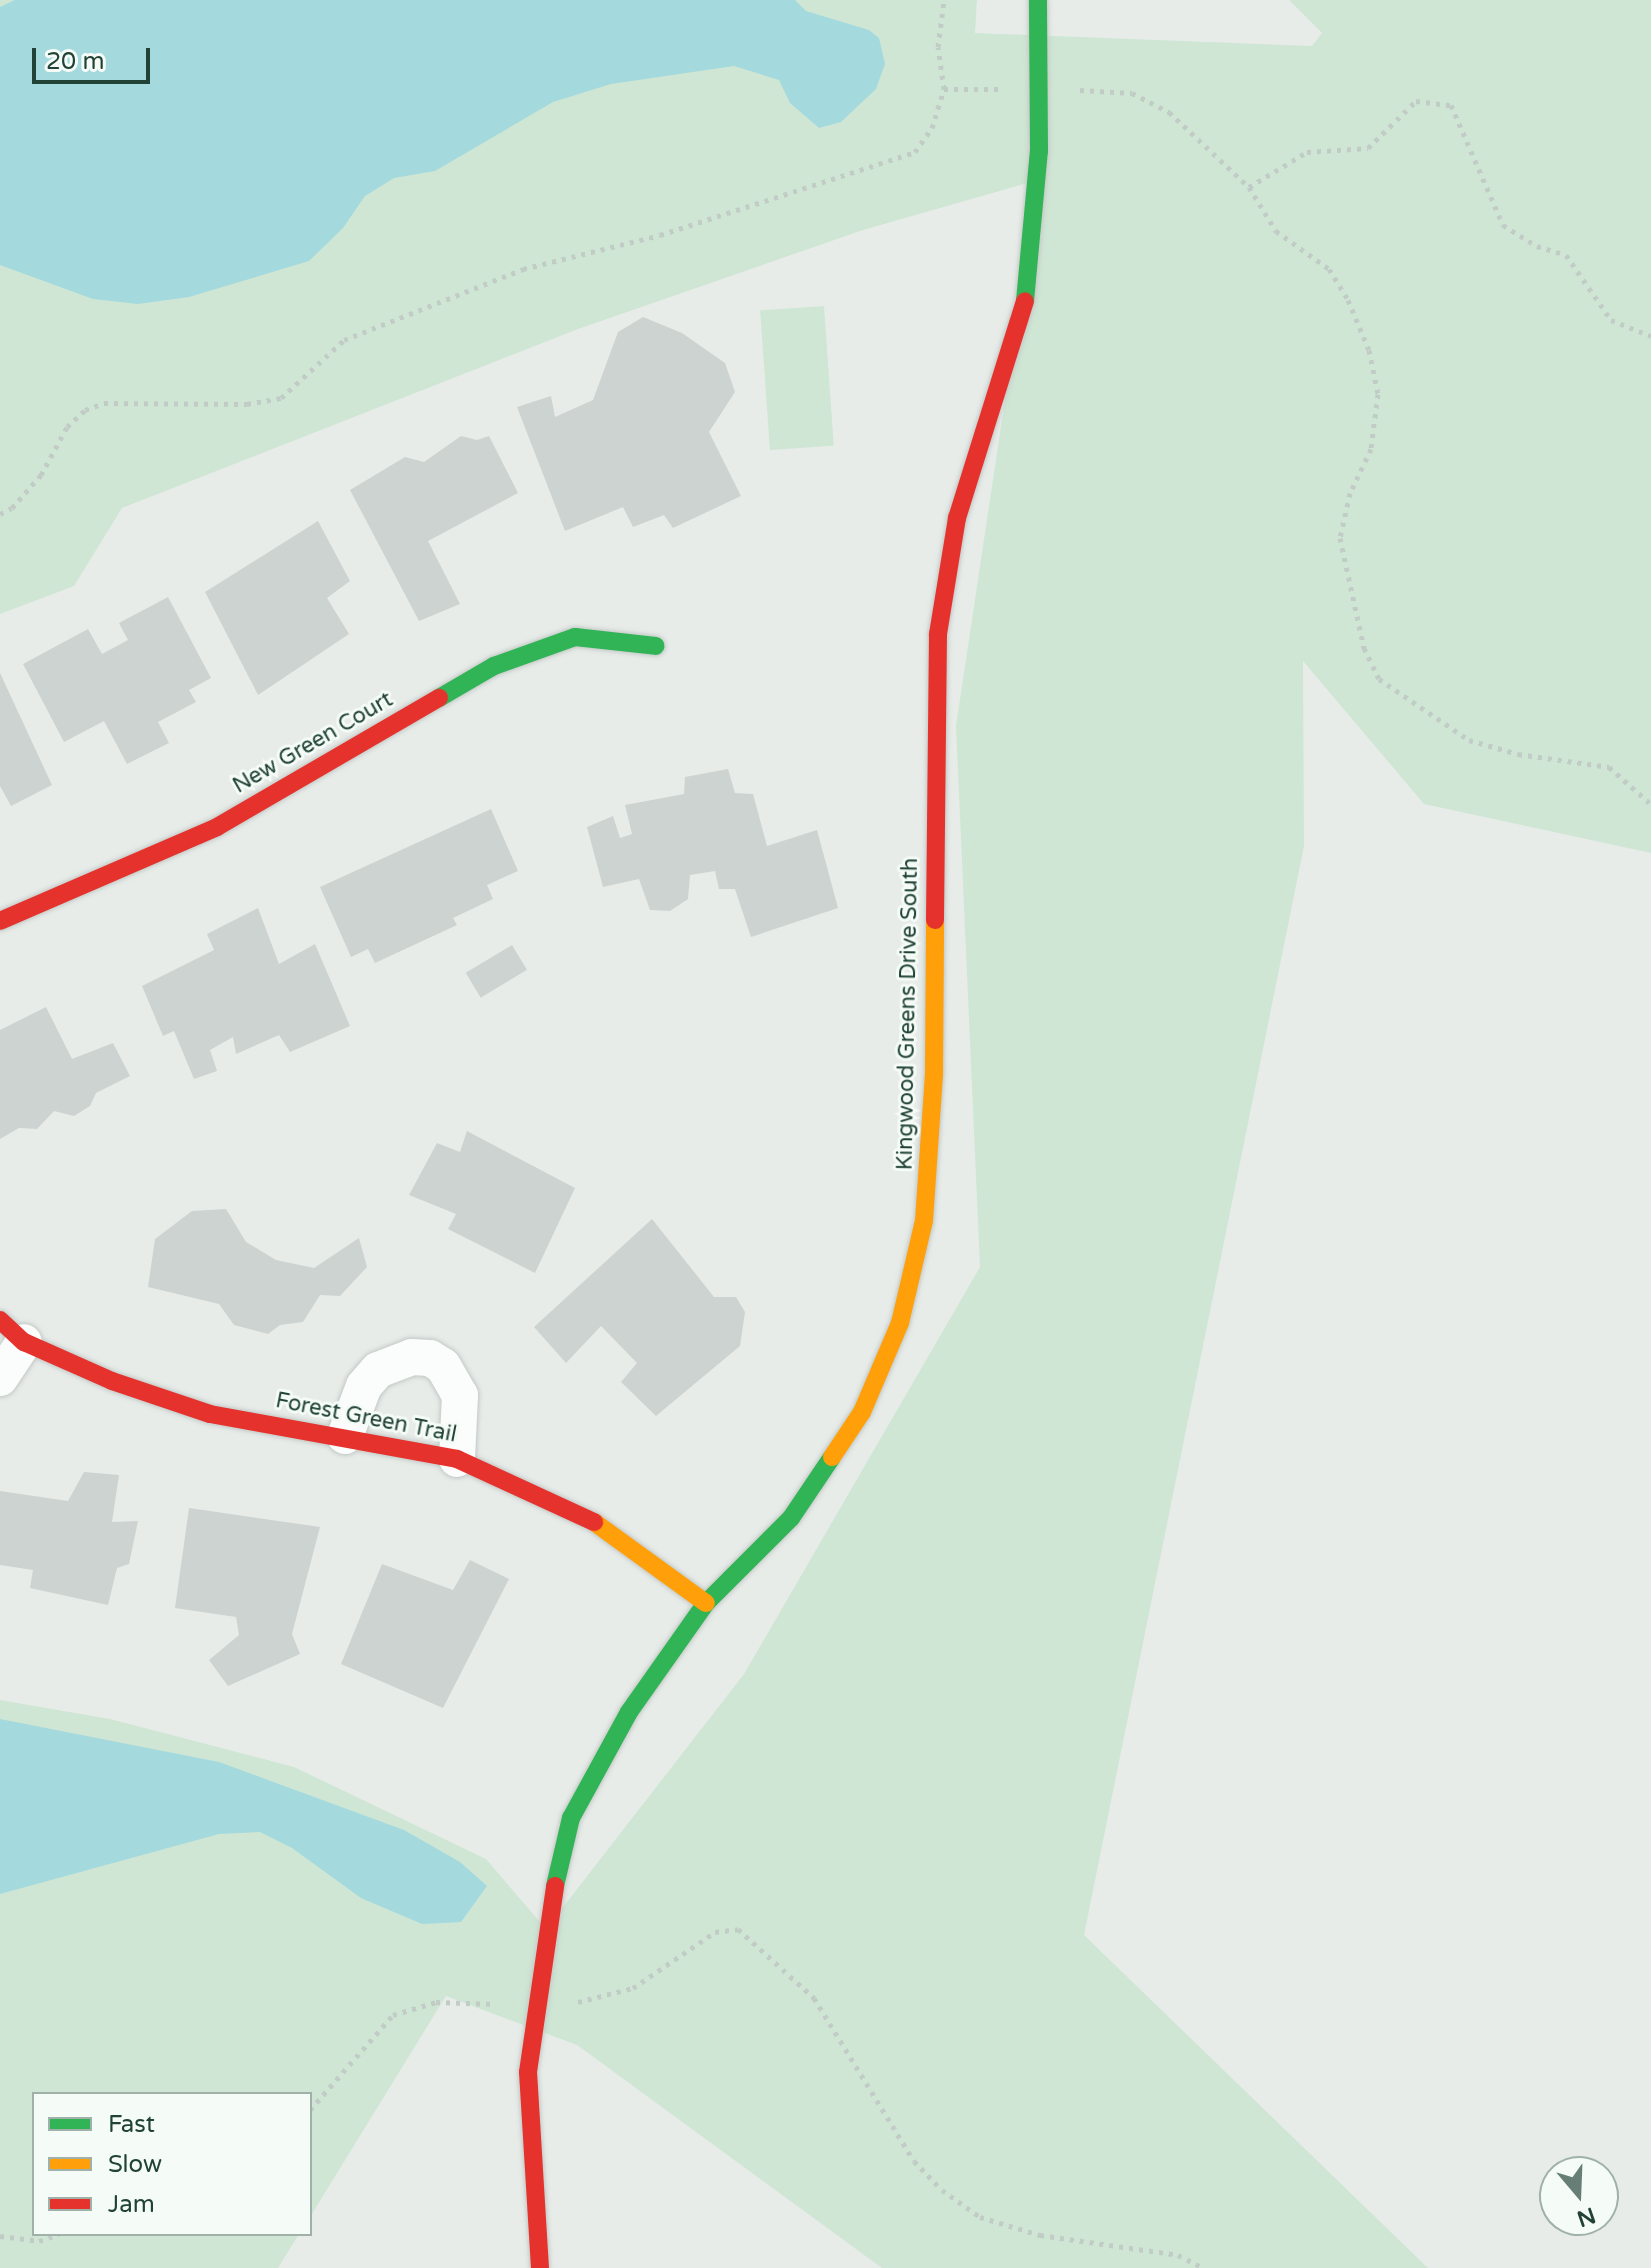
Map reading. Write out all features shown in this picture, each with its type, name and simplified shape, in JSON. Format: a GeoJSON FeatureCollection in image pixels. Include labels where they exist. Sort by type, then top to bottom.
{"type":"FeatureCollection","features":[{"type":"Feature","properties":{"kind":"street","name":"Kingwood Greens Drive South"},"geometry":{"type":"LineString","coordinates":[[540,2268],[528,2072],[545,1930],[571,1818],[629,1712],[706,1603],[791,1518],[862,1412],[900,1323],[924,1221],[934,1074],[938,634],[957,518],[1027,295],[1038,180],[1038,0]]}},
{"type":"Feature","properties":{"kind":"street","name":"New Green Court"},"geometry":{"type":"LineString","coordinates":[[0,921],[217,827],[494,666],[575,637],[656,646]]}},
{"type":"Feature","properties":{"kind":"street","name":"Forest Green Trail"},"geometry":{"type":"LineString","coordinates":[[12,1331],[112,1381],[210,1414],[345,1436],[457,1459],[551,1498],[621,1537],[706,1603]]}},
{"type":"Feature","properties":{"kind":"street"},"geometry":{"type":"LineString","coordinates":[[0,1378],[12,1331]]}},
{"type":"Feature","properties":{"kind":"street"},"geometry":{"type":"LineString","coordinates":[[345,1436],[364,1386],[378,1370],[412,1357],[430,1358],[443,1366],[460,1395],[457,1459]]}},
{"type":"Feature","properties":{"kind":"path"},"geometry":{"type":"LineString","coordinates":[[0,514],[12,508],[41,475],[67,427],[85,410],[104,403],[247,404],[281,398],[344,340],[523,269],[660,235],[915,152],[932,128],[944,89],[938,47],[944,0]]}},
{"type":"Feature","properties":{"kind":"path"},"geometry":{"type":"LineString","coordinates":[[944,89],[1132,93],[1169,112],[1249,187],[1276,231],[1329,269],[1369,350],[1378,394],[1371,449],[1350,493],[1340,538],[1364,648],[1379,679],[1469,740],[1518,754],[1609,767],[1651,804]]}},
{"type":"Feature","properties":{"kind":"path"},"geometry":{"type":"LineString","coordinates":[[1249,187],[1307,152],[1368,148],[1416,101],[1451,105],[1503,225],[1537,246],[1566,255],[1611,320],[1651,336]]}},
{"type":"Feature","properties":{"kind":"path"},"geometry":{"type":"LineString","coordinates":[[312,2108],[393,2015],[436,2002],[577,2002],[633,1988],[715,1932],[738,1929],[814,1998],[914,2161],[942,2190],[980,2217],[1040,2235],[1178,2255],[1203,2268]]}},
{"type":"Feature","properties":{"kind":"path"},"geometry":{"type":"LineString","coordinates":[[0,2236],[39,2241],[53,2236]]}},
{"type":"Feature","properties":{"kind":"green space"},"geometry":{"type":"Polygon","coordinates":[[[0,0],[977,0],[975,33],[1312,46],[1322,33],[1289,0],[1651,0],[1651,853],[1424,804],[1303,661],[1304,846],[1084,1935],[1428,2268],[882,2268],[577,2045],[446,1996],[312,2214],[312,2092],[32,2092],[32,2236],[298,2236],[278,2268],[0,2268],[0,1700],[110,1719],[294,1767],[486,1859],[546,1929],[744,1674],[980,1267],[956,726],[1038,180],[863,230],[578,329],[122,508],[74,586],[0,614],[0,0]]]}},
{"type":"Feature","properties":{"kind":"green space"},"geometry":{"type":"Polygon","coordinates":[[[824,306],[834,446],[770,450],[760,310],[824,306]]]}},
{"type":"Feature","properties":{"kind":"water"},"geometry":{"type":"Polygon","coordinates":[[[15,0],[795,0],[806,11],[869,30],[879,38],[885,64],[876,89],[841,122],[819,128],[790,103],[779,80],[734,66],[611,84],[553,102],[435,171],[394,178],[365,196],[343,228],[309,261],[189,297],[138,304],[93,299],[0,265],[0,7],[15,0]]]}},
{"type":"Feature","properties":{"kind":"water"},"geometry":{"type":"Polygon","coordinates":[[[0,1719],[219,1762],[404,1830],[460,1862],[487,1886],[461,1922],[422,1924],[361,1898],[292,1848],[260,1832],[219,1834],[0,1894],[0,1719]]]}},
{"type":"Feature","properties":{"kind":"building"},"geometry":{"type":"Polygon","coordinates":[[[643,317],[682,333],[725,363],[735,392],[709,432],[741,496],[673,528],[664,515],[633,527],[623,507],[565,531],[517,407],[551,396],[555,417],[593,400],[618,332],[643,317]]]}},
{"type":"Feature","properties":{"kind":"building"},"geometry":{"type":"Polygon","coordinates":[[[461,436],[477,440],[489,436],[518,493],[428,541],[460,604],[419,621],[350,490],[405,457],[424,462],[461,436]]]}},
{"type":"Feature","properties":{"kind":"building"},"geometry":{"type":"Polygon","coordinates":[[[318,521],[350,581],[327,598],[349,634],[258,695],[205,592],[318,521]]]}},
{"type":"Feature","properties":{"kind":"building"},"geometry":{"type":"Polygon","coordinates":[[[168,597],[211,678],[189,690],[196,702],[158,722],[169,743],[127,764],[104,721],[64,742],[23,664],[88,629],[102,654],[128,640],[119,623],[168,597]]]}},
{"type":"Feature","properties":{"kind":"building"},"geometry":{"type":"Polygon","coordinates":[[[0,673],[52,785],[11,806],[0,786],[0,673]]]}},
{"type":"Feature","properties":{"kind":"building"},"geometry":{"type":"Polygon","coordinates":[[[728,769],[735,793],[753,794],[767,846],[817,830],[838,908],[751,937],[735,889],[719,889],[715,871],[690,875],[688,899],[670,911],[650,910],[639,879],[603,887],[587,827],[613,816],[620,838],[632,834],[625,805],[684,794],[685,777],[728,769]]]}},
{"type":"Feature","properties":{"kind":"building"},"geometry":{"type":"Polygon","coordinates":[[[491,809],[518,871],[487,885],[493,899],[453,918],[457,925],[375,963],[368,949],[351,957],[320,887],[491,809]]]}},
{"type":"Feature","properties":{"kind":"building"},"geometry":{"type":"Polygon","coordinates":[[[258,908],[279,964],[315,944],[350,1026],[290,1052],[279,1035],[236,1054],[233,1037],[210,1050],[217,1071],[194,1079],[174,1031],[163,1036],[142,986],[214,950],[207,934],[258,908]]]}},
{"type":"Feature","properties":{"kind":"building"},"geometry":{"type":"Polygon","coordinates":[[[512,945],[527,970],[481,998],[466,973],[512,945]]]}},
{"type":"Feature","properties":{"kind":"building"},"geometry":{"type":"Polygon","coordinates":[[[46,1007],[72,1059],[113,1043],[130,1076],[96,1093],[90,1106],[74,1116],[54,1111],[37,1129],[19,1128],[0,1139],[0,1030],[46,1007]]]}},
{"type":"Feature","properties":{"kind":"building"},"geometry":{"type":"Polygon","coordinates":[[[467,1131],[575,1188],[535,1273],[448,1229],[456,1214],[409,1195],[437,1143],[460,1152],[467,1131]]]}},
{"type":"Feature","properties":{"kind":"building"},"geometry":{"type":"Polygon","coordinates":[[[226,1209],[246,1242],[276,1260],[314,1268],[359,1238],[367,1267],[340,1296],[320,1295],[303,1322],[280,1325],[268,1334],[234,1325],[219,1304],[148,1287],[155,1239],[192,1211],[226,1209]]]}},
{"type":"Feature","properties":{"kind":"building"},"geometry":{"type":"Polygon","coordinates":[[[652,1219],[714,1297],[736,1297],[745,1312],[740,1346],[656,1416],[621,1382],[637,1363],[601,1326],[566,1363],[534,1327],[652,1219]]]}},
{"type":"Feature","properties":{"kind":"building"},"geometry":{"type":"Polygon","coordinates":[[[84,1472],[119,1475],[112,1522],[138,1521],[129,1564],[117,1568],[108,1605],[30,1588],[33,1570],[0,1565],[0,1491],[68,1501],[84,1472]]]}},
{"type":"Feature","properties":{"kind":"building"},"geometry":{"type":"Polygon","coordinates":[[[189,1508],[320,1527],[292,1634],[300,1654],[228,1686],[209,1660],[239,1635],[236,1617],[175,1608],[189,1508]]]}},
{"type":"Feature","properties":{"kind":"building"},"geometry":{"type":"Polygon","coordinates":[[[470,1560],[509,1579],[443,1708],[341,1664],[382,1564],[453,1590],[470,1560]]]}},
{"type":"Feature","properties":{"kind":"traffic: fast"},"geometry":{"type":"LineString","coordinates":[[1025,301],[1039,151],[1038,0]]}},
{"type":"Feature","properties":{"kind":"traffic: fast"},"geometry":{"type":"LineString","coordinates":[[439,698],[494,666],[575,637],[656,646]]}},
{"type":"Feature","properties":{"kind":"traffic: fast"},"geometry":{"type":"LineString","coordinates":[[555,1886],[571,1818],[629,1712],[706,1603],[791,1518],[832,1457]]}},
{"type":"Feature","properties":{"kind":"traffic: slow"},"geometry":{"type":"LineString","coordinates":[[832,1457],[862,1412],[900,1323],[924,1221],[934,1074],[935,920]]}},
{"type":"Feature","properties":{"kind":"traffic: slow"},"geometry":{"type":"LineString","coordinates":[[594,1522],[706,1603]]}},
{"type":"Feature","properties":{"kind":"traffic: jam"},"geometry":{"type":"LineString","coordinates":[[935,920],[938,634],[957,518],[1025,301]]}},
{"type":"Feature","properties":{"kind":"traffic: jam"},"geometry":{"type":"LineString","coordinates":[[0,921],[217,827],[439,698]]}},
{"type":"Feature","properties":{"kind":"traffic: jam"},"geometry":{"type":"LineString","coordinates":[[0,1320],[24,1342],[112,1381],[210,1414],[457,1459],[594,1522]]}},
{"type":"Feature","properties":{"kind":"traffic: jam"},"geometry":{"type":"LineString","coordinates":[[540,2268],[528,2072],[555,1886]]}}]}
